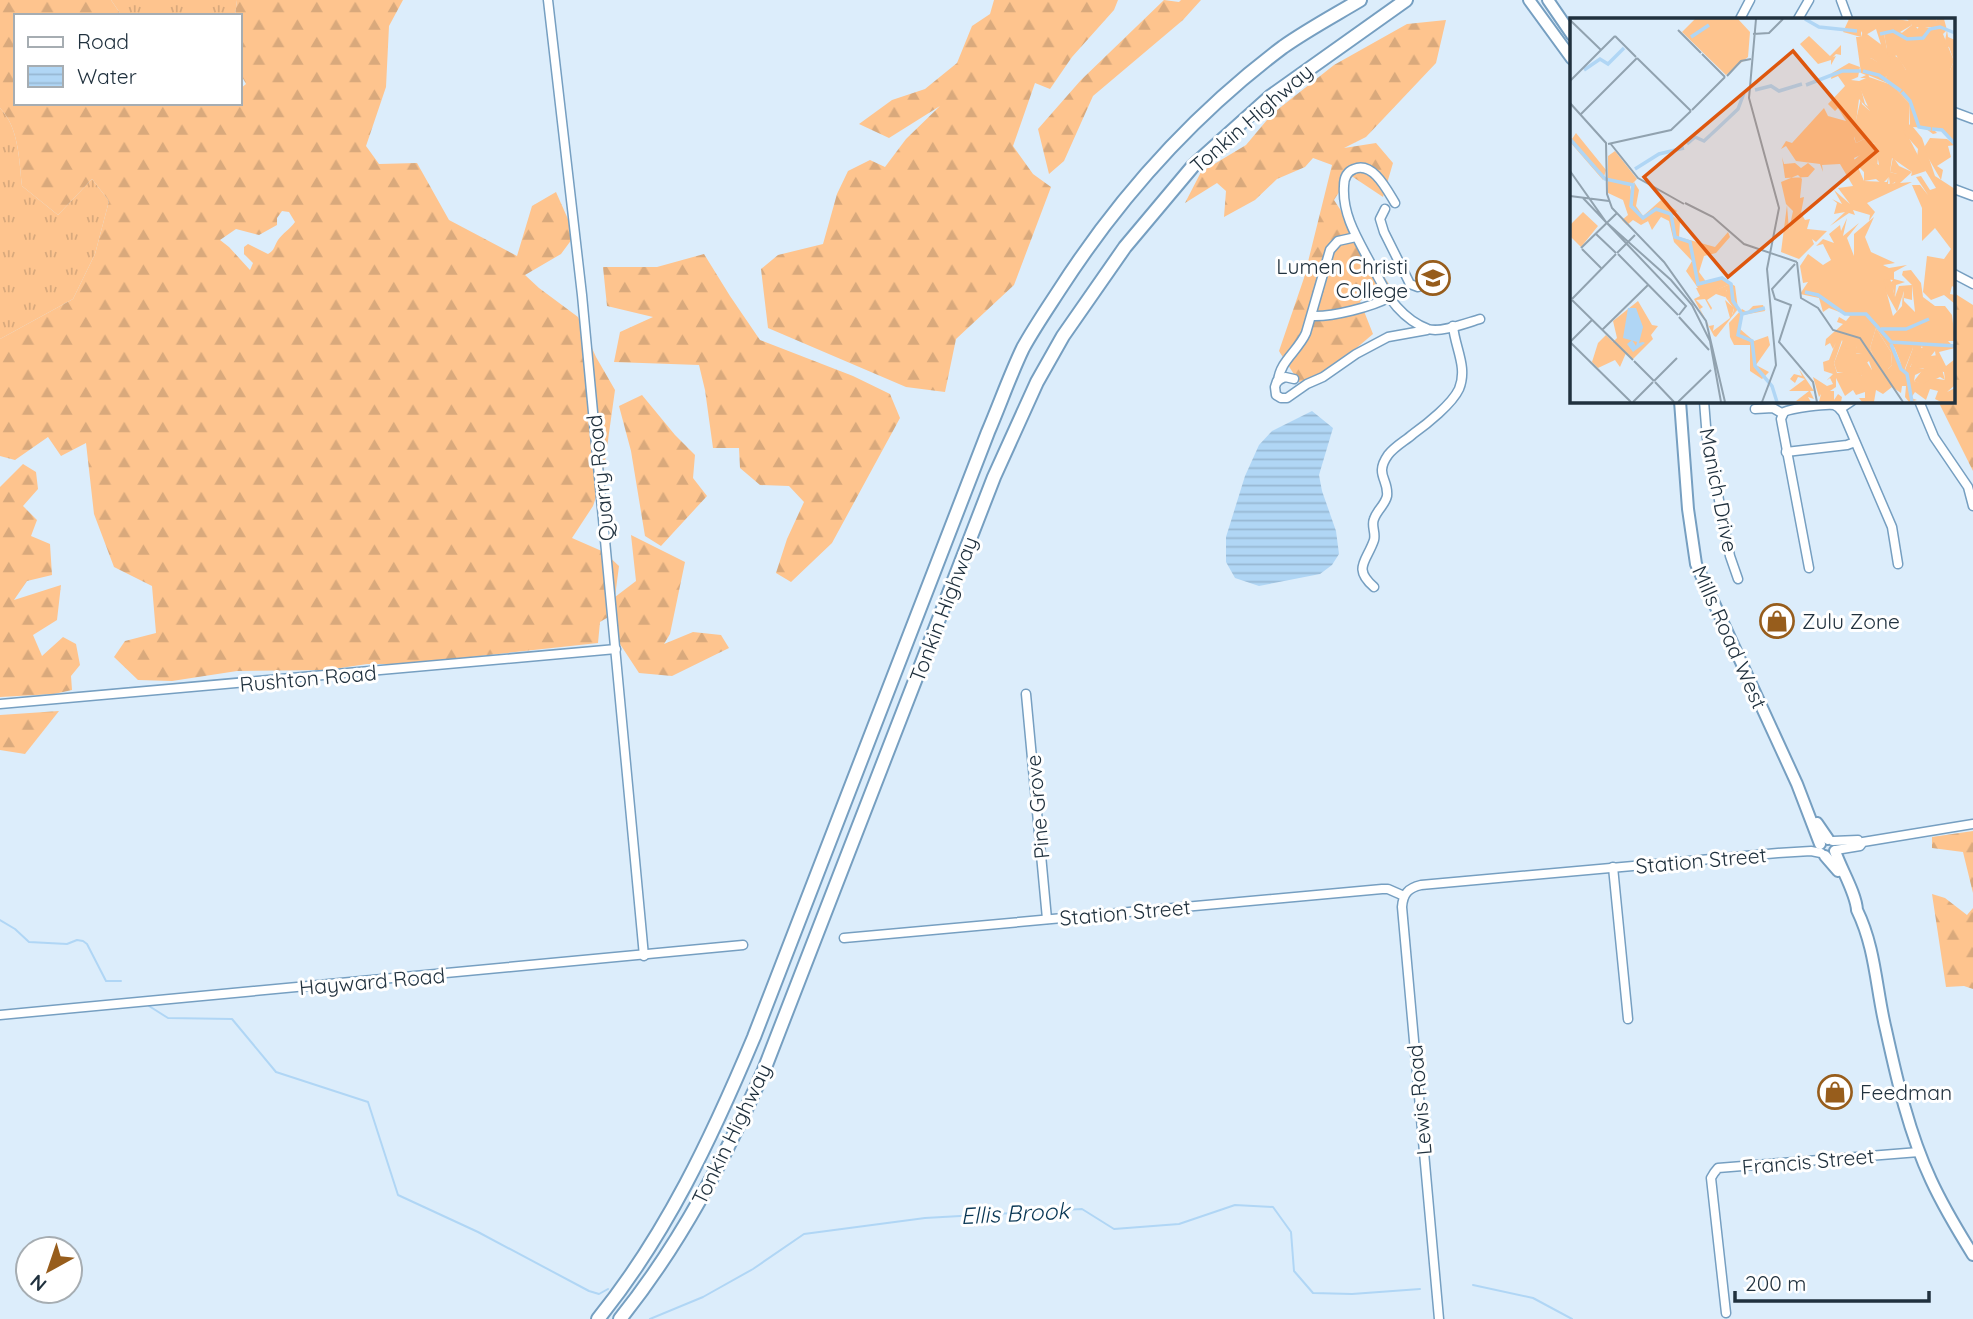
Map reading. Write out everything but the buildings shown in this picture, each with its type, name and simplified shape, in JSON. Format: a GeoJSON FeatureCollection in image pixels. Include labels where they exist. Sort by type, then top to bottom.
{"type":"FeatureCollection","features":[{"type":"Feature","properties":{"kind":"highway","name":"Tonkin Highway"},"geometry":{"type":"LineString","coordinates":[[598,1319],[617,1296],[666,1220],[727,1102],[988,432],[1022,351],[1038,323],[1103,225],[1150,169],[1204,114],[1285,46],[1360,0]]}},
{"type":"Feature","properties":{"kind":"highway","name":"Tonkin Highway"},"geometry":{"type":"LineString","coordinates":[[620,1319],[663,1261],[689,1220],[739,1127],[764,1070],[994,477],[1037,382],[1063,336],[1125,247],[1193,166],[1271,96],[1406,0]]}},
{"type":"Feature","properties":{"kind":"main road"},"geometry":{"type":"LineString","coordinates":[[1529,0],[1570,56]]}},
{"type":"Feature","properties":{"kind":"main road"},"geometry":{"type":"LineString","coordinates":[[1548,0],[1570,32]]}},
{"type":"Feature","properties":{"kind":"main road","name":"Mills Road West"},"geometry":{"type":"LineString","coordinates":[[1680,402],[1688,509],[1696,564],[1827,848],[1849,882],[1869,938],[1895,1073],[1919,1152],[1931,1181],[1973,1255]]}},
{"type":"Feature","properties":{"kind":"street","name":"Quarry Road"},"geometry":{"type":"LineString","coordinates":[[548,0],[582,295],[644,956]]}},
{"type":"Feature","properties":{"kind":"street"},"geometry":{"type":"LineString","coordinates":[[1741,18],[1750,0]]}},
{"type":"Feature","properties":{"kind":"street"},"geometry":{"type":"LineString","coordinates":[[1799,18],[1809,0]]}},
{"type":"Feature","properties":{"kind":"street"},"geometry":{"type":"LineString","coordinates":[[1841,0],[1848,18]]}},
{"type":"Feature","properties":{"kind":"street"},"geometry":{"type":"LineString","coordinates":[[1955,112],[1973,119]]}},
{"type":"Feature","properties":{"kind":"street"},"geometry":{"type":"LineString","coordinates":[[1395,203],[1368,168],[1360,167],[1350,171],[1345,178],[1344,195],[1356,237],[1396,306],[1409,318],[1430,329]]}},
{"type":"Feature","properties":{"kind":"street"},"geometry":{"type":"LineString","coordinates":[[1955,189],[1973,196]]}},
{"type":"Feature","properties":{"kind":"street"},"geometry":{"type":"LineString","coordinates":[[1385,209],[1380,222],[1388,242],[1410,284],[1418,287],[1423,285]]}},
{"type":"Feature","properties":{"kind":"street"},"geometry":{"type":"LineString","coordinates":[[1356,237],[1338,242],[1330,250],[1312,316],[1301,344],[1282,366],[1275,387],[1275,393],[1281,398],[1287,398],[1388,337],[1437,330],[1480,319]]}},
{"type":"Feature","properties":{"kind":"street"},"geometry":{"type":"LineString","coordinates":[[1955,275],[1973,284]]}},
{"type":"Feature","properties":{"kind":"street"},"geometry":{"type":"LineString","coordinates":[[1312,316],[1333,315],[1390,297]]}},
{"type":"Feature","properties":{"kind":"street"},"geometry":{"type":"LineString","coordinates":[[1374,587],[1365,578],[1362,567],[1374,539],[1373,519],[1386,500],[1382,466],[1390,453],[1431,419],[1458,390],[1463,369],[1453,326]]}},
{"type":"Feature","properties":{"kind":"street"},"geometry":{"type":"LineString","coordinates":[[1278,381],[1285,377],[1294,379]]}},
{"type":"Feature","properties":{"kind":"street","name":"Manich Drive"},"geometry":{"type":"LineString","coordinates":[[1704,402],[1707,439],[1730,556],[1738,579]]}},
{"type":"Feature","properties":{"kind":"street"},"geometry":{"type":"LineString","coordinates":[[1840,409],[1850,402]]}},
{"type":"Feature","properties":{"kind":"street"},"geometry":{"type":"LineString","coordinates":[[1919,402],[1934,437],[1968,487],[1973,506]]}},
{"type":"Feature","properties":{"kind":"street"},"geometry":{"type":"LineString","coordinates":[[1809,568],[1781,425],[1783,414],[1792,408],[1808,404],[1832,405],[1840,409],[1892,527],[1898,564]]}},
{"type":"Feature","properties":{"kind":"street"},"geometry":{"type":"LineString","coordinates":[[1755,409],[1773,408],[1783,414]]}},
{"type":"Feature","properties":{"kind":"street"},"geometry":{"type":"LineString","coordinates":[[1786,452],[1855,442]]}},
{"type":"Feature","properties":{"kind":"street","name":"Rushton Road"},"geometry":{"type":"LineString","coordinates":[[0,704],[616,649]]}},
{"type":"Feature","properties":{"kind":"street","name":"Pine Grove"},"geometry":{"type":"LineString","coordinates":[[1026,694],[1047,919]]}},
{"type":"Feature","properties":{"kind":"street","name":"Station Street"},"geometry":{"type":"LineString","coordinates":[[844,938],[1382,889],[1404,896],[1410,888],[1415,887],[1613,867],[1811,852],[1860,840],[1863,842],[1973,824]]}},
{"type":"Feature","properties":{"kind":"street"},"geometry":{"type":"LineString","coordinates":[[1613,867],[1628,1019]]}},
{"type":"Feature","properties":{"kind":"street","name":"Lewis Road"},"geometry":{"type":"LineString","coordinates":[[1404,896],[1402,907],[1439,1319]]}},
{"type":"Feature","properties":{"kind":"street","name":"Hayward Road"},"geometry":{"type":"LineString","coordinates":[[0,1015],[743,945]]}},
{"type":"Feature","properties":{"kind":"street","name":"Francis Street"},"geometry":{"type":"LineString","coordinates":[[1726,1313],[1712,1178],[1718,1168],[1919,1152]]}},
{"type":"Feature","properties":{"kind":"green space"},"geometry":{"type":"Polygon","coordinates":[[[0,0],[111,0],[121,14],[14,14],[14,105],[242,105],[242,87],[246,84],[242,77],[242,14],[235,14],[237,0],[403,0],[389,26],[386,87],[366,146],[379,164],[417,163],[449,220],[517,256],[532,206],[556,192],[575,235],[561,254],[525,275],[578,317],[615,390],[603,476],[593,506],[572,538],[604,552],[619,566],[615,597],[636,581],[631,535],[685,562],[670,634],[664,644],[693,632],[721,635],[729,648],[672,676],[639,673],[616,638],[615,613],[600,622],[598,643],[406,664],[367,664],[327,670],[237,671],[172,681],[138,680],[114,657],[125,641],[156,633],[152,586],[114,567],[94,514],[86,443],[61,456],[48,437],[15,460],[0,456],[0,339],[73,299],[95,254],[109,201],[92,179],[58,215],[22,186],[15,134],[0,108],[0,0]],[[282,211],[277,218],[277,225],[259,235],[236,229],[220,240],[250,270],[253,263],[244,254],[244,247],[248,244],[268,254],[295,222],[289,212],[282,211]]]}},
{"type":"Feature","properties":{"kind":"green space"},"geometry":{"type":"Polygon","coordinates":[[[111,0],[237,0],[235,14],[121,14],[111,0]]]}},
{"type":"Feature","properties":{"kind":"green space"},"geometry":{"type":"Polygon","coordinates":[[[994,0],[1118,0],[1114,10],[1072,57],[1050,89],[1035,83],[1013,146],[1033,174],[1051,187],[1014,285],[956,339],[945,392],[906,387],[768,328],[761,269],[778,255],[823,244],[837,194],[848,171],[870,160],[885,167],[906,139],[940,106],[889,138],[859,124],[892,100],[925,89],[957,63],[972,26],[990,14],[994,0]]]}},
{"type":"Feature","properties":{"kind":"green space"},"geometry":{"type":"Polygon","coordinates":[[[1164,0],[1201,0],[1183,20],[1093,96],[1064,161],[1049,174],[1038,129],[1081,80],[1164,0]]]}},
{"type":"Feature","properties":{"kind":"green space"},"geometry":{"type":"Polygon","coordinates":[[[1446,20],[1436,63],[1366,137],[1344,148],[1376,143],[1393,163],[1383,197],[1350,175],[1334,200],[1389,284],[1360,301],[1373,334],[1321,378],[1299,382],[1279,351],[1304,278],[1332,165],[1313,158],[1305,167],[1277,179],[1255,200],[1224,217],[1226,191],[1217,183],[1185,203],[1201,172],[1246,145],[1272,114],[1334,65],[1407,24],[1446,20]]]}},
{"type":"Feature","properties":{"kind":"green space"},"geometry":{"type":"Polygon","coordinates":[[[0,108],[15,134],[22,186],[58,215],[92,179],[109,201],[95,254],[73,299],[0,339],[0,108]]]}},
{"type":"Feature","properties":{"kind":"green space"},"geometry":{"type":"Polygon","coordinates":[[[704,254],[760,340],[853,376],[890,394],[900,418],[832,543],[791,582],[776,573],[787,539],[804,502],[789,486],[760,485],[740,468],[739,448],[713,448],[699,365],[614,362],[620,332],[653,317],[607,306],[603,267],[657,267],[704,254]]]}},
{"type":"Feature","properties":{"kind":"green space"},"geometry":{"type":"Polygon","coordinates":[[[1955,294],[1973,305],[1973,471],[1938,402],[1955,402],[1955,294]]]}},
{"type":"Feature","properties":{"kind":"green space"},"geometry":{"type":"Polygon","coordinates":[[[642,395],[695,455],[693,478],[707,496],[661,546],[645,536],[631,451],[619,406],[642,395]]]}},
{"type":"Feature","properties":{"kind":"green space"},"geometry":{"type":"Polygon","coordinates":[[[23,464],[36,472],[38,489],[23,506],[37,520],[31,536],[50,544],[52,575],[27,581],[14,600],[61,585],[57,620],[33,635],[42,656],[63,637],[76,644],[80,665],[71,676],[72,690],[54,694],[0,697],[0,487],[23,464]]]}},
{"type":"Feature","properties":{"kind":"green space"},"geometry":{"type":"Polygon","coordinates":[[[59,711],[25,754],[0,750],[0,715],[59,711]]]}},
{"type":"Feature","properties":{"kind":"green space"},"geometry":{"type":"Polygon","coordinates":[[[1973,831],[1973,893],[1963,852],[1932,848],[1932,837],[1973,831]]]}},
{"type":"Feature","properties":{"kind":"green space"},"geometry":{"type":"Polygon","coordinates":[[[1932,894],[1945,898],[1967,915],[1973,908],[1973,989],[1964,986],[1946,987],[1932,894]]]}},
{"type":"Feature","properties":{"kind":"water"},"geometry":{"type":"Polygon","coordinates":[[[1312,411],[1333,428],[1319,475],[1336,531],[1339,554],[1332,565],[1320,574],[1259,586],[1235,578],[1226,562],[1226,537],[1245,476],[1259,445],[1272,431],[1312,411]]]}},
{"type":"Feature","properties":{"kind":"waterway","name":"Ellis Brook"},"geometry":{"type":"LineString","coordinates":[[0,920],[29,942],[67,944],[83,941],[106,981],[121,981]]}},
{"type":"Feature","properties":{"kind":"waterway","name":"Ellis Brook"},"geometry":{"type":"LineString","coordinates":[[149,1006],[168,1018],[232,1019],[276,1072],[368,1102],[398,1195],[478,1232],[589,1291],[599,1294],[608,1289]]}},
{"type":"Feature","properties":{"kind":"waterway","name":"Ellis Brook"},"geometry":{"type":"LineString","coordinates":[[650,1319],[703,1297],[753,1269],[804,1234],[925,1218],[1082,1209],[1114,1229],[1179,1224],[1235,1205],[1273,1207],[1291,1232],[1294,1271],[1313,1293],[1352,1294],[1420,1289]]}},
{"type":"Feature","properties":{"kind":"waterway","name":"Ellis Brook"},"geometry":{"type":"LineString","coordinates":[[1473,1285],[1533,1298],[1572,1319]]}},
{"type":"Feature","properties":{"kind":"place","name":"Lumen Christi College"},"geometry":{"type":"Point","coordinates":[1433,278]}},
{"type":"Feature","properties":{"kind":"place","name":"Zulu Zone"},"geometry":{"type":"Point","coordinates":[1777,621]}},
{"type":"Feature","properties":{"kind":"place","name":"Feedman"},"geometry":{"type":"Point","coordinates":[1835,1092]}}]}
